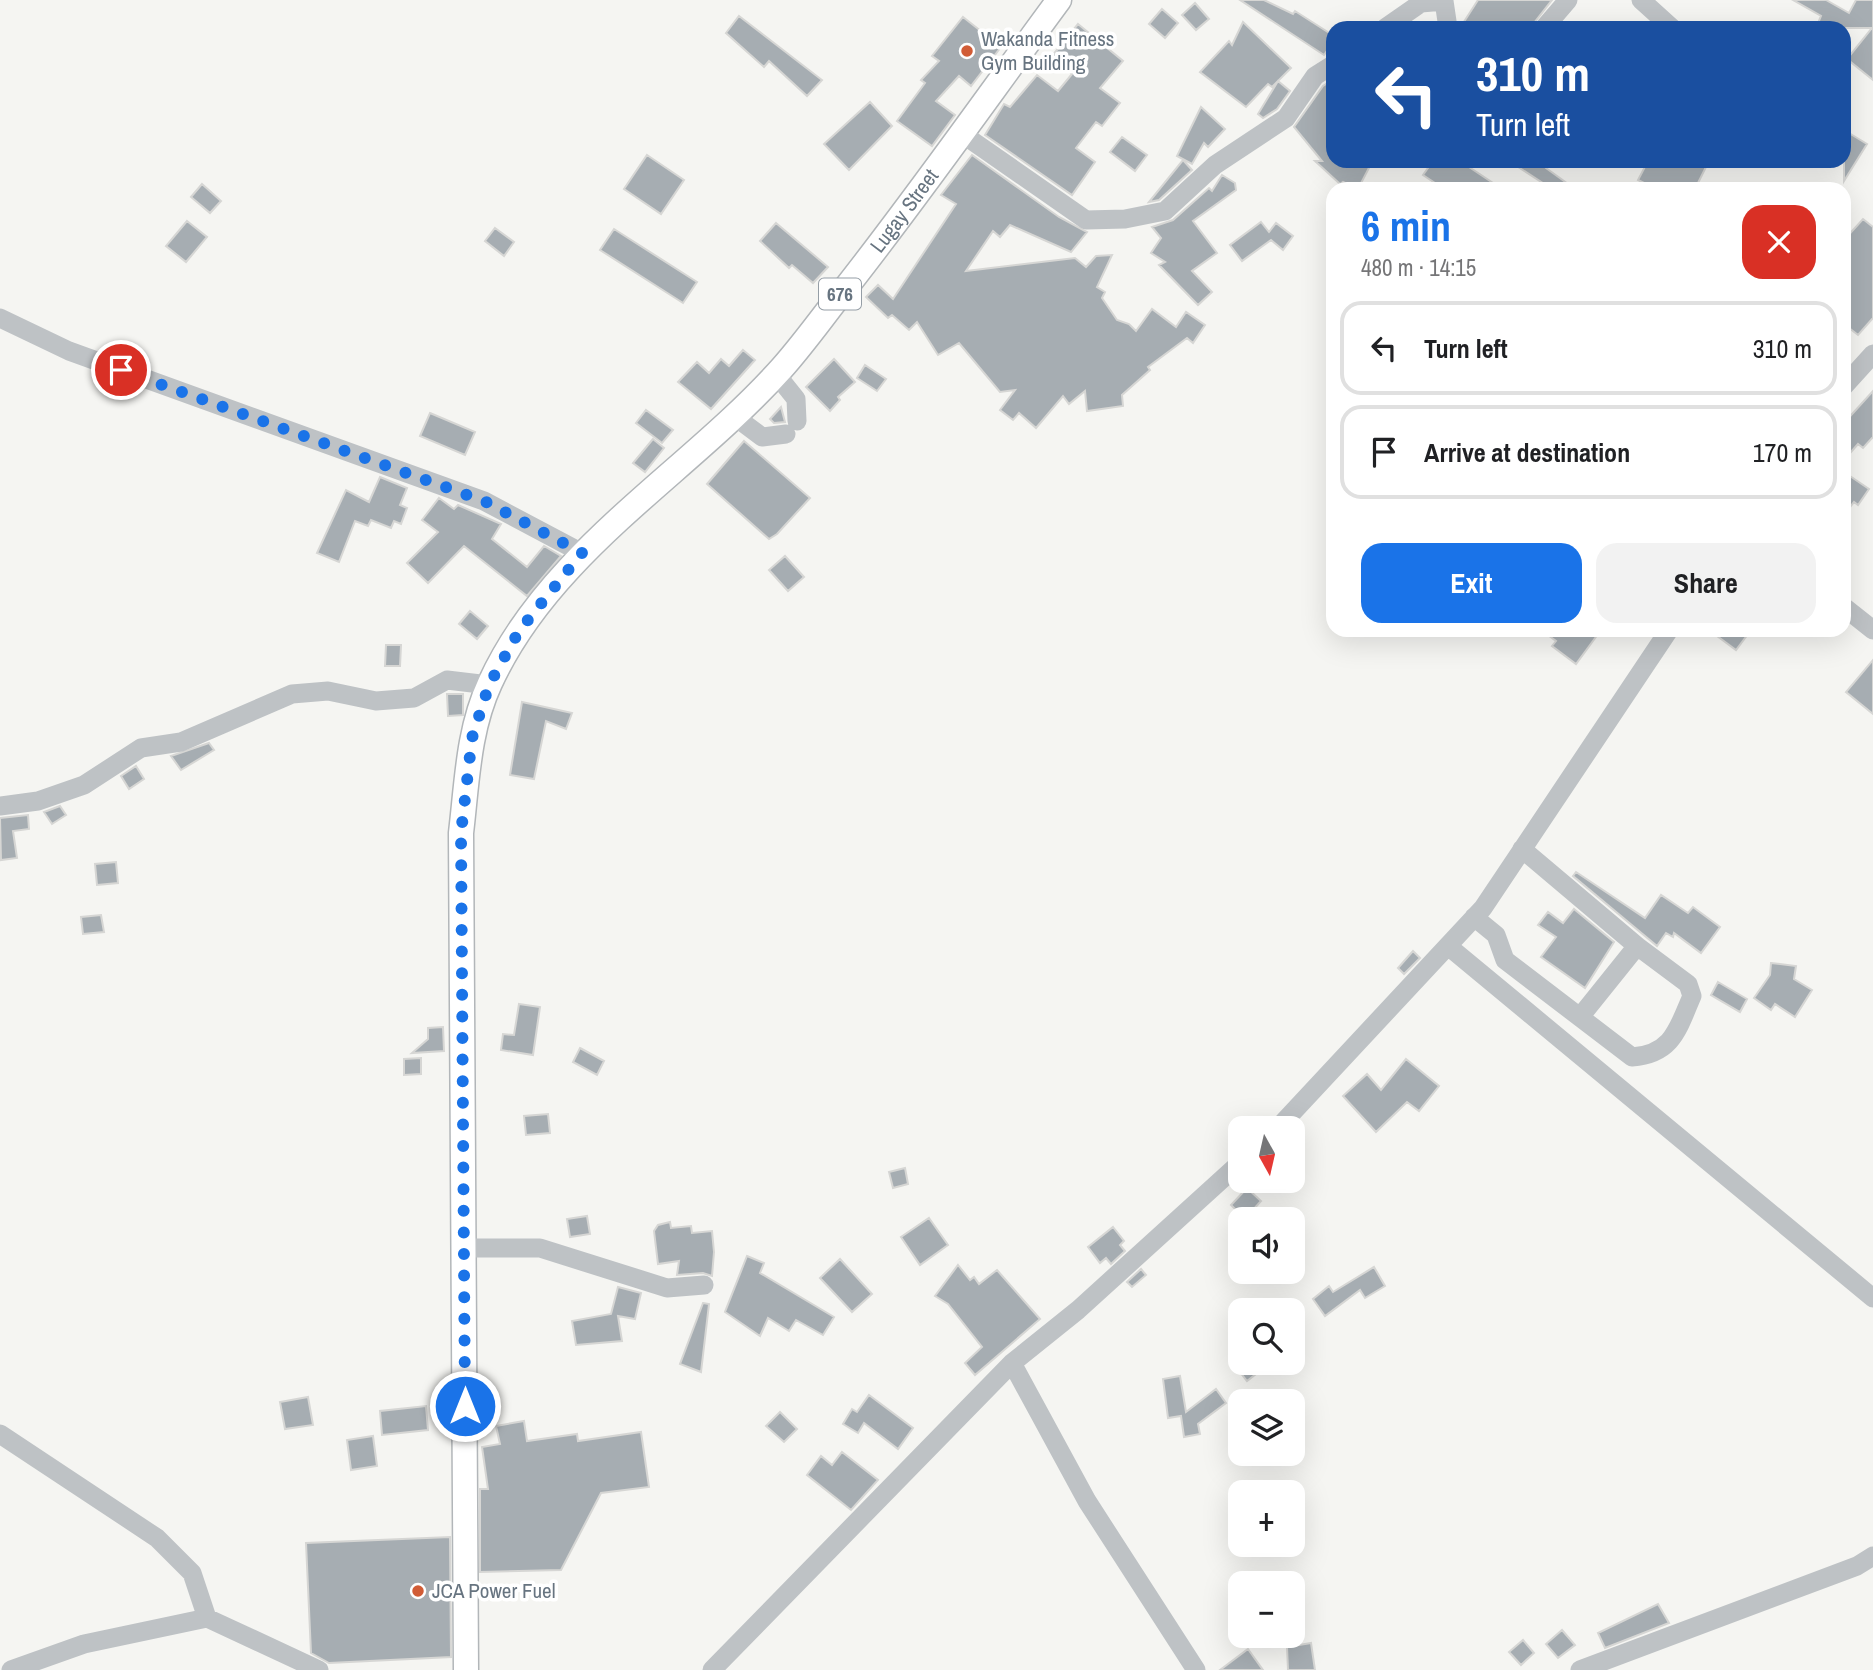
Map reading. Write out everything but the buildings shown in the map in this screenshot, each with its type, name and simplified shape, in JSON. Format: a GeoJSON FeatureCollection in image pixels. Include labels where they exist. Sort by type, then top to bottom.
{"type":"FeatureCollection","features":[{"type":"Feature","properties":{"kind":"main road","name":"Lugay Street"},"geometry":{"type":"LineString","coordinates":[[582,553],[776,374],[884,239],[1059,0]]}},
{"type":"Feature","properties":{"kind":"main road","name":"676"},"geometry":{"type":"LineString","coordinates":[[466,1670],[461,833],[472,738],[489,685],[519,631],[582,553]]}},
{"type":"Feature","properties":{"kind":"street"},"geometry":{"type":"LineString","coordinates":[[1550,21],[1568,0]]}},
{"type":"Feature","properties":{"kind":"street"},"geometry":{"type":"LineString","coordinates":[[1641,0],[1664,21]]}},
{"type":"Feature","properties":{"kind":"street"},"geometry":{"type":"LineString","coordinates":[[1395,21],[1421,3],[1444,1],[1447,21]]}},
{"type":"Feature","properties":{"kind":"street"},"geometry":{"type":"LineString","coordinates":[[961,134],[1086,220],[1125,219],[1165,211],[1215,165],[1286,118],[1315,76],[1326,69]]}},
{"type":"Feature","properties":{"kind":"street"},"geometry":{"type":"LineString","coordinates":[[0,318],[69,351],[484,501],[582,553]]}},
{"type":"Feature","properties":{"kind":"street"},"geometry":{"type":"LineString","coordinates":[[1851,378],[1873,354]]}},
{"type":"Feature","properties":{"kind":"street"},"geometry":{"type":"LineString","coordinates":[[734,415],[762,437],[771,439],[792,428],[796,399],[776,374]]}},
{"type":"Feature","properties":{"kind":"street"},"geometry":{"type":"LineString","coordinates":[[1851,613],[1873,630]]}},
{"type":"Feature","properties":{"kind":"street"},"geometry":{"type":"LineString","coordinates":[[1289,1116],[1474,917],[1664,637]]}},
{"type":"Feature","properties":{"kind":"street"},"geometry":{"type":"LineString","coordinates":[[0,806],[38,801],[84,785],[141,748],[181,742],[292,694],[328,691],[376,701],[414,698],[447,680],[489,685]]}},
{"type":"Feature","properties":{"kind":"street"},"geometry":{"type":"LineString","coordinates":[[1474,917],[1496,934],[1505,960],[1632,1057],[1649,1056],[1672,1041],[1692,996],[1688,984],[1637,946],[1522,849]]}},
{"type":"Feature","properties":{"kind":"street"},"geometry":{"type":"LineString","coordinates":[[1448,946],[1873,1298]]}},
{"type":"Feature","properties":{"kind":"street"},"geometry":{"type":"LineString","coordinates":[[1580,1017],[1637,946]]}},
{"type":"Feature","properties":{"kind":"street"},"geometry":{"type":"LineString","coordinates":[[712,1670],[1012,1363],[1078,1310],[1228,1174]]}},
{"type":"Feature","properties":{"kind":"street"},"geometry":{"type":"LineString","coordinates":[[464,1248],[540,1248],[667,1288],[704,1285]]}},
{"type":"Feature","properties":{"kind":"street"},"geometry":{"type":"LineString","coordinates":[[1012,1363],[1087,1501],[1196,1670]]}},
{"type":"Feature","properties":{"kind":"street"},"geometry":{"type":"LineString","coordinates":[[0,1434],[157,1538],[192,1573],[207,1618]]}},
{"type":"Feature","properties":{"kind":"street"},"geometry":{"type":"LineString","coordinates":[[1580,1670],[1857,1566],[1873,1556]]}},
{"type":"Feature","properties":{"kind":"street"},"geometry":{"type":"LineString","coordinates":[[11,1670],[84,1644],[207,1618],[319,1670]]}},
{"type":"Feature","properties":{"kind":"place","name":"Wakanda Fitness Gym Building"},"geometry":{"type":"Point","coordinates":[967,51]}},
{"type":"Feature","properties":{"kind":"place","name":"JCA Power Fuel"},"geometry":{"type":"Point","coordinates":[418,1591]}},
{"type":"Feature","properties":{"kind":"route"},"geometry":{"type":"LineString","coordinates":[[121,370],[484,501],[582,553],[519,631],[489,685],[472,738],[461,833],[465,1406]]}}]}
